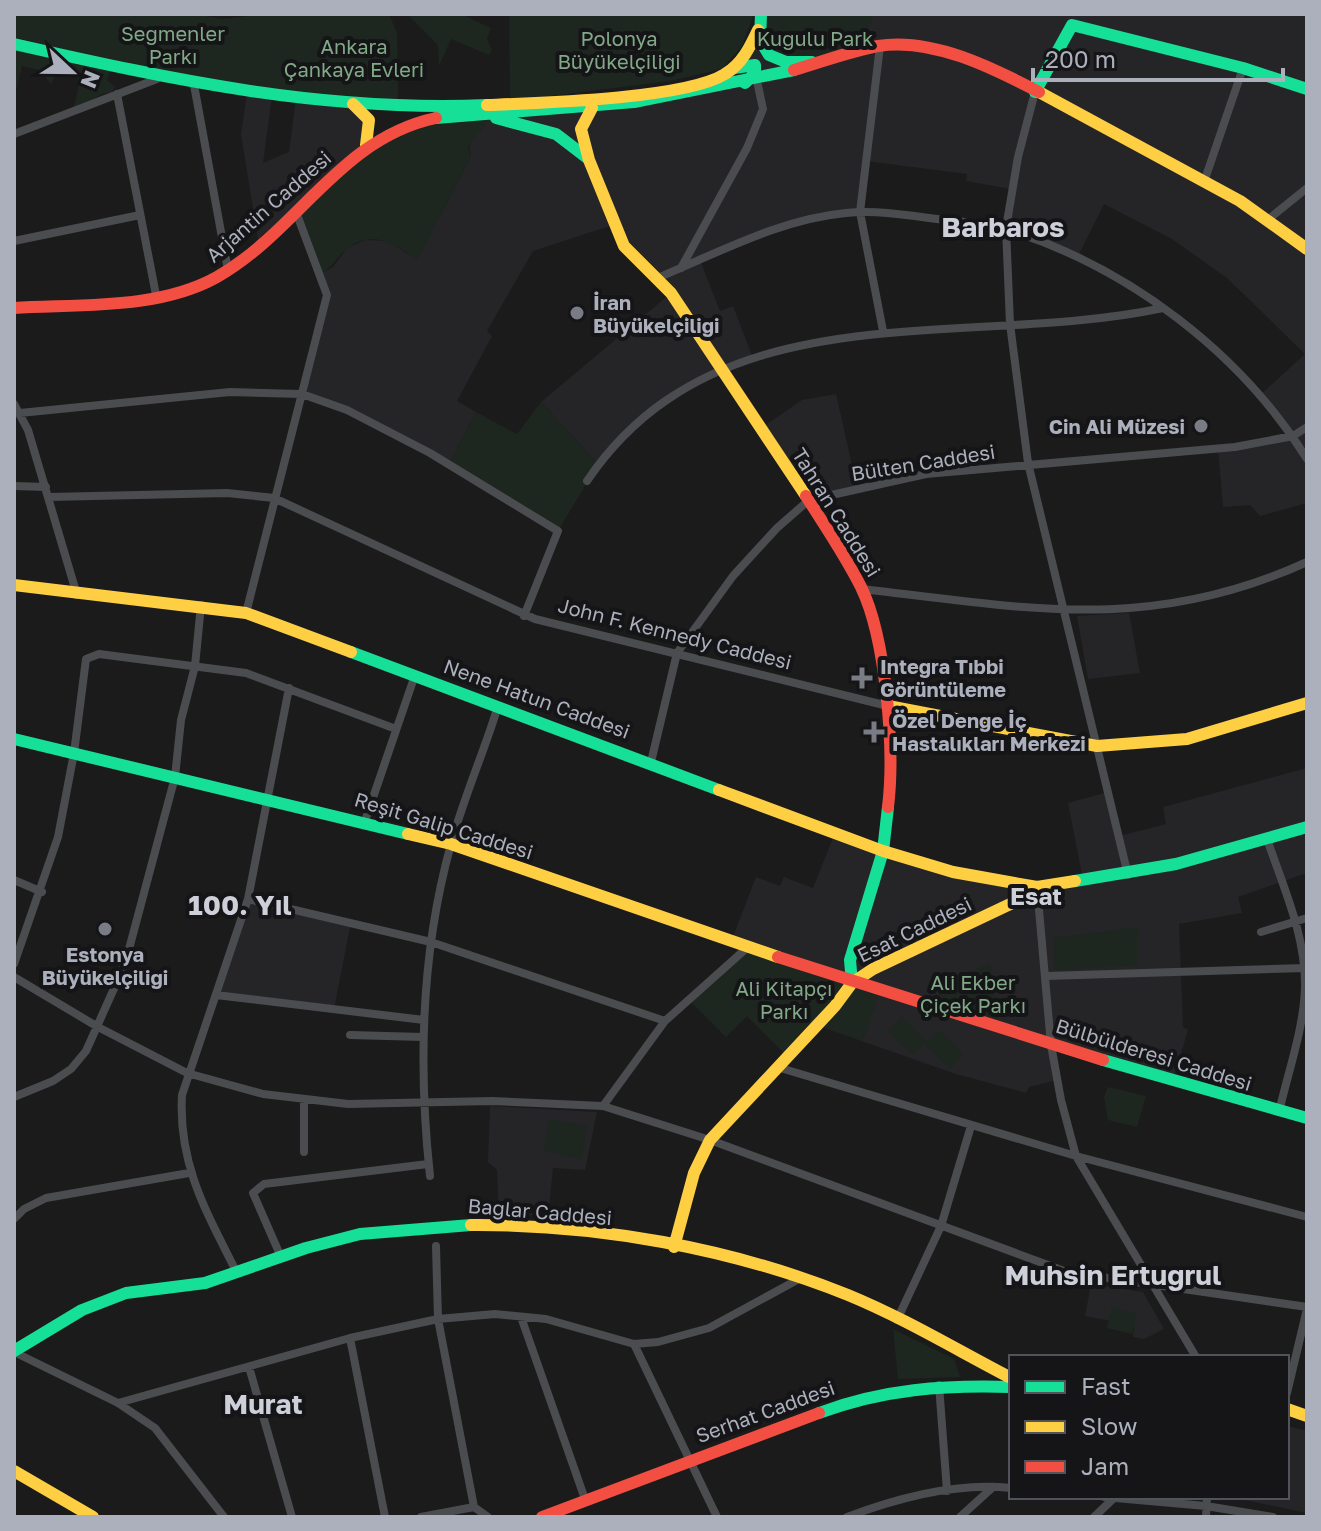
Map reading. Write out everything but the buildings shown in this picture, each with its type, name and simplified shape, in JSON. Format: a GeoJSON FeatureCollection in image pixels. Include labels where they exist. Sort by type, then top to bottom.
{"type":"FeatureCollection","features":[{"type":"Feature","properties":{"kind":"main road"},"geometry":{"type":"LineString","coordinates":[[14,44],[194,85],[351,103],[512,105],[596,98],[701,83],[725,76],[758,30],[761,14]]}},
{"type":"Feature","properties":{"kind":"main road"},"geometry":{"type":"LineString","coordinates":[[1035,92],[1072,25],[1243,68],[1307,89]]}},
{"type":"Feature","properties":{"kind":"main road"},"geometry":{"type":"LineString","coordinates":[[758,30],[762,48],[778,61],[823,62]]}},
{"type":"Feature","properties":{"kind":"main road","name":"Arjantin Caddesi"},"geometry":{"type":"LineString","coordinates":[[14,308],[156,295],[201,284],[228,270],[296,212],[366,145],[414,123],[667,99],[751,82],[880,46],[920,47],[947,54],[1035,92],[1205,179],[1270,218],[1307,249]]}},
{"type":"Feature","properties":{"kind":"main road"},"geometry":{"type":"LineString","coordinates":[[733,68],[746,63],[755,65],[751,82]]}},
{"type":"Feature","properties":{"kind":"main road"},"geometry":{"type":"LineString","coordinates":[[351,103],[369,120],[366,145]]}},
{"type":"Feature","properties":{"kind":"main road","name":"Tahran Caddesi"},"geometry":{"type":"LineString","coordinates":[[592,108],[581,129],[589,160],[624,246],[657,278],[809,500],[862,589],[878,644],[888,706],[890,770],[883,851],[850,960],[852,983]]}},
{"type":"Feature","properties":{"kind":"main road","name":"Tahran Caddesi"},"geometry":{"type":"LineString","coordinates":[[489,115],[558,133],[589,160]]}},
{"type":"Feature","properties":{"kind":"main road","name":"Nene Hatun Caddesi"},"geometry":{"type":"LineString","coordinates":[[14,585],[77,595],[201,605],[246,613],[883,851],[953,872],[1018,881],[1037,887]]}},
{"type":"Feature","properties":{"kind":"main road","name":"John F. Kennedy Caddesi"},"geometry":{"type":"LineString","coordinates":[[888,706],[1097,746],[1187,739],[1307,703]]}},
{"type":"Feature","properties":{"kind":"main road","name":"Reşit Galip Caddesi"},"geometry":{"type":"LineString","coordinates":[[14,739],[270,798],[451,844],[852,983]]}},
{"type":"Feature","properties":{"kind":"main road","name":"Esat Caddesi"},"geometry":{"type":"LineString","coordinates":[[674,1247],[694,1173],[710,1140],[835,1006],[852,983],[897,956],[1021,899],[1037,887],[1128,875],[1307,827]]}},
{"type":"Feature","properties":{"kind":"main road","name":"Bülbülderesi Caddesi"},"geometry":{"type":"LineString","coordinates":[[852,983],[1051,1045],[1307,1118]]}},
{"type":"Feature","properties":{"kind":"main road","name":"Bağlar Caddesi"},"geometry":{"type":"LineString","coordinates":[[14,1352],[79,1310],[110,1298],[147,1289],[212,1282],[359,1234],[476,1223],[565,1230],[674,1247],[827,1287],[1009,1377]]}},
{"type":"Feature","properties":{"kind":"main road","name":"Serhat Caddesi"},"geometry":{"type":"LineString","coordinates":[[542,1517],[846,1403],[939,1385],[1009,1387]]}},
{"type":"Feature","properties":{"kind":"main road"},"geometry":{"type":"LineString","coordinates":[[14,1471],[93,1517]]}},
{"type":"Feature","properties":{"kind":"street"},"geometry":{"type":"LineString","coordinates":[[880,46],[860,212],[883,331]]}},
{"type":"Feature","properties":{"kind":"street"},"geometry":{"type":"LineString","coordinates":[[1205,179],[1243,68]]}},
{"type":"Feature","properties":{"kind":"street"},"geometry":{"type":"LineString","coordinates":[[14,134],[161,77]]}},
{"type":"Feature","properties":{"kind":"street"},"geometry":{"type":"LineString","coordinates":[[680,268],[747,148],[763,109],[751,82]]}},
{"type":"Feature","properties":{"kind":"street"},"geometry":{"type":"LineString","coordinates":[[194,85],[228,270]]}},
{"type":"Feature","properties":{"kind":"street"},"geometry":{"type":"LineString","coordinates":[[1035,92],[1018,157],[1006,228],[1010,324],[1028,463],[1128,875]]}},
{"type":"Feature","properties":{"kind":"street"},"geometry":{"type":"LineString","coordinates":[[117,94],[156,295]]}},
{"type":"Feature","properties":{"kind":"street"},"geometry":{"type":"LineString","coordinates":[[1270,218],[1307,188]]}},
{"type":"Feature","properties":{"kind":"street"},"geometry":{"type":"LineString","coordinates":[[246,613],[327,295],[296,212]]}},
{"type":"Feature","properties":{"kind":"street"},"geometry":{"type":"LineString","coordinates":[[657,278],[774,230],[808,220],[860,212],[1006,228],[1096,264],[1163,308],[1264,399],[1307,459]]}},
{"type":"Feature","properties":{"kind":"street"},"geometry":{"type":"LineString","coordinates":[[14,241],[140,215]]}},
{"type":"Feature","properties":{"kind":"street"},"geometry":{"type":"LineString","coordinates":[[587,481],[638,424],[697,381],[774,352],[883,331],[1010,324],[1163,308]]}},
{"type":"Feature","properties":{"kind":"street"},"geometry":{"type":"LineString","coordinates":[[20,413],[230,392],[302,394],[347,410],[430,453],[558,531],[524,616]]}},
{"type":"Feature","properties":{"kind":"street"},"geometry":{"type":"LineString","coordinates":[[14,404],[46,487],[77,595]]}},
{"type":"Feature","properties":{"kind":"street","name":"Bülten Caddesi"},"geometry":{"type":"LineString","coordinates":[[809,500],[926,474],[1227,448],[1293,436],[1307,427]]}},
{"type":"Feature","properties":{"kind":"street"},"geometry":{"type":"LineString","coordinates":[[14,486],[46,487]]}},
{"type":"Feature","properties":{"kind":"street","name":"John F. Kennedy Caddesi"},"geometry":{"type":"LineString","coordinates":[[49,497],[227,493],[274,498],[524,616],[888,706]]}},
{"type":"Feature","properties":{"kind":"street"},"geometry":{"type":"LineString","coordinates":[[651,762],[677,653],[733,576],[809,500]]}},
{"type":"Feature","properties":{"kind":"street"},"geometry":{"type":"LineString","coordinates":[[862,589],[1065,612],[1128,611],[1187,601],[1246,586],[1307,562]]}},
{"type":"Feature","properties":{"kind":"street"},"geometry":{"type":"LineString","coordinates":[[14,1097],[53,1081],[71,1069],[86,1051],[125,964],[175,777],[181,720],[195,666],[201,605]]}},
{"type":"Feature","properties":{"kind":"street"},"geometry":{"type":"LineString","coordinates":[[14,964],[42,892],[58,837],[74,753],[86,659],[99,654],[246,673],[396,729]]}},
{"type":"Feature","properties":{"kind":"street"},"geometry":{"type":"LineString","coordinates":[[365,821],[415,675]]}},
{"type":"Feature","properties":{"kind":"street"},"geometry":{"type":"LineString","coordinates":[[237,1273],[189,1173],[181,1117],[187,1073],[248,899],[289,688]]}},
{"type":"Feature","properties":{"kind":"street"},"geometry":{"type":"LineString","coordinates":[[430,1176],[423,1103],[423,1037],[431,942],[451,844],[498,705]]}},
{"type":"Feature","properties":{"kind":"street"},"geometry":{"type":"LineString","coordinates":[[1267,839],[1295,921],[1305,968],[1305,1014],[1279,1112]]}},
{"type":"Feature","properties":{"kind":"street"},"geometry":{"type":"LineString","coordinates":[[14,880],[42,892]]}},
{"type":"Feature","properties":{"kind":"street"},"geometry":{"type":"LineString","coordinates":[[1037,887],[1051,1045],[1076,1156],[1195,1355]]}},
{"type":"Feature","properties":{"kind":"street"},"geometry":{"type":"LineString","coordinates":[[248,899],[431,942],[665,1021]]}},
{"type":"Feature","properties":{"kind":"street"},"geometry":{"type":"LineString","coordinates":[[1261,932],[1307,918]]}},
{"type":"Feature","properties":{"kind":"street"},"geometry":{"type":"LineString","coordinates":[[603,1106],[665,1021],[750,946]]}},
{"type":"Feature","properties":{"kind":"street"},"geometry":{"type":"LineString","coordinates":[[1046,976],[1305,968]]}},
{"type":"Feature","properties":{"kind":"street"},"geometry":{"type":"LineString","coordinates":[[14,977],[98,1027],[187,1073],[263,1094],[363,1105],[492,1101],[603,1106],[710,1140],[1067,1272],[1307,1308],[1289,1384]]}},
{"type":"Feature","properties":{"kind":"street"},"geometry":{"type":"LineString","coordinates":[[216,995],[424,1020]]}},
{"type":"Feature","properties":{"kind":"street"},"geometry":{"type":"LineString","coordinates":[[350,1035],[423,1037]]}},
{"type":"Feature","properties":{"kind":"street"},"geometry":{"type":"LineString","coordinates":[[776,1066],[1076,1156],[1307,1217]]}},
{"type":"Feature","properties":{"kind":"street"},"geometry":{"type":"LineString","coordinates":[[304,1100],[304,1152]]}},
{"type":"Feature","properties":{"kind":"street"},"geometry":{"type":"LineString","coordinates":[[897,1320],[941,1226],[971,1126]]}},
{"type":"Feature","properties":{"kind":"street"},"geometry":{"type":"LineString","coordinates":[[281,1257],[253,1193],[264,1184],[428,1164]]}},
{"type":"Feature","properties":{"kind":"street"},"geometry":{"type":"LineString","coordinates":[[14,1219],[24,1209],[46,1198],[189,1173]]}},
{"type":"Feature","properties":{"kind":"street"},"geometry":{"type":"LineString","coordinates":[[436,1246],[438,1319],[474,1507],[488,1517]]}},
{"type":"Feature","properties":{"kind":"street"},"geometry":{"type":"LineString","coordinates":[[118,1403],[350,1338],[438,1319],[495,1314],[569,1323],[634,1344],[658,1342],[709,1328],[799,1279]]}},
{"type":"Feature","properties":{"kind":"street"},"geometry":{"type":"LineString","coordinates":[[521,1317],[586,1502]]}},
{"type":"Feature","properties":{"kind":"street"},"geometry":{"type":"LineString","coordinates":[[350,1338],[385,1517]]}},
{"type":"Feature","properties":{"kind":"street"},"geometry":{"type":"LineString","coordinates":[[634,1344],[717,1517]]}},
{"type":"Feature","properties":{"kind":"street"},"geometry":{"type":"LineString","coordinates":[[14,1352],[118,1403],[155,1428],[224,1517]]}},
{"type":"Feature","properties":{"kind":"street"},"geometry":{"type":"LineString","coordinates":[[249,1367],[292,1517]]}},
{"type":"Feature","properties":{"kind":"street"},"geometry":{"type":"LineString","coordinates":[[939,1385],[947,1491]]}},
{"type":"Feature","properties":{"kind":"street"},"geometry":{"type":"LineString","coordinates":[[960,1517],[994,1486]]}},
{"type":"Feature","properties":{"kind":"street"},"geometry":{"type":"LineString","coordinates":[[847,1517],[878,1505],[947,1491],[994,1486],[1009,1488]]}},
{"type":"Feature","properties":{"kind":"street"},"geometry":{"type":"LineString","coordinates":[[1094,1517],[1113,1499]]}},
{"type":"Feature","properties":{"kind":"street"},"geometry":{"type":"LineString","coordinates":[[1145,1499],[1206,1501],[1273,1517]]}},
{"type":"Feature","properties":{"kind":"street"},"geometry":{"type":"LineString","coordinates":[[1206,1501],[1206,1517]]}},
{"type":"Feature","properties":{"kind":"street"},"geometry":{"type":"LineString","coordinates":[[421,1517],[474,1507]]}},
{"type":"Feature","properties":{"kind":"shaded area"},"geometry":{"type":"Polygon","coordinates":[[[761,14],[1307,14],[1307,503],[1260,516],[1250,505],[1223,507],[1218,448],[1292,436],[1260,395],[1305,354],[1227,278],[1172,239],[1104,204],[1078,256],[1006,228],[1011,189],[966,181],[967,174],[866,161],[860,212],[808,220],[700,260],[720,311],[733,306],[753,358],[720,370],[638,424],[598,464],[541,402],[671,293],[613,225],[533,251],[487,331],[492,336],[457,401],[476,412],[449,464],[347,410],[302,394],[325,309],[321,273],[333,267],[347,248],[365,240],[388,241],[417,260],[471,156],[469,143],[485,125],[483,106],[673,88],[734,68],[761,14]]]}},
{"type":"Feature","properties":{"kind":"shaded area"},"geometry":{"type":"Polygon","coordinates":[[[247,93],[272,96],[263,163],[289,152],[296,98],[351,103],[364,113],[366,145],[259,245],[241,134],[247,93]]]}},
{"type":"Feature","properties":{"kind":"shaded area"},"geometry":{"type":"Polygon","coordinates":[[[836,394],[857,487],[809,500],[760,429],[802,400],[836,394]]]}},
{"type":"Feature","properties":{"kind":"shaded area"},"geometry":{"type":"Polygon","coordinates":[[[1129,613],[1140,673],[1088,679],[1077,616],[1129,613]]]}},
{"type":"Feature","properties":{"kind":"shaded area"},"geometry":{"type":"Polygon","coordinates":[[[1307,768],[1307,873],[1238,897],[1242,913],[1179,924],[1183,1027],[1188,1030],[1173,1081],[1052,1045],[1057,1080],[1029,1087],[1026,1093],[956,1074],[816,1025],[732,939],[756,877],[780,886],[784,877],[813,888],[835,833],[883,851],[1037,887],[1083,880],[1068,803],[1108,792],[1119,836],[1166,824],[1163,807],[1307,768]]]}},
{"type":"Feature","properties":{"kind":"shaded area"},"geometry":{"type":"Polygon","coordinates":[[[248,899],[351,922],[334,1009],[216,995],[248,899]]]}},
{"type":"Feature","properties":{"kind":"shaded area"},"geometry":{"type":"Polygon","coordinates":[[[490,1106],[597,1112],[585,1170],[553,1168],[548,1216],[499,1214],[497,1170],[488,1162],[490,1106]]]}},
{"type":"Feature","properties":{"kind":"shaded area"},"geometry":{"type":"Polygon","coordinates":[[[1091,1284],[1143,1292],[1164,1329],[1144,1339],[1133,1337],[1134,1325],[1085,1316],[1091,1284]]]}},
{"type":"Feature","properties":{"kind":"shaded area"},"geometry":{"type":"Polygon","coordinates":[[[1289,1426],[1307,1431],[1307,1513],[1240,1499],[1289,1499],[1289,1426]]]}},
{"type":"Feature","properties":{"kind":"green space","name":"Ankara Çankaya Evleri"},"geometry":{"type":"Polygon","coordinates":[[[14,14],[197,14],[221,19],[267,14],[389,14],[397,33],[398,102],[196,82],[14,37],[14,14]]]}},
{"type":"Feature","properties":{"kind":"green space"},"geometry":{"type":"Polygon","coordinates":[[[407,14],[461,14],[491,28],[487,39],[492,50],[489,55],[451,39],[439,66],[438,45],[407,14]]]}},
{"type":"Feature","properties":{"kind":"green space","name":"Polonya Büyükelçiliği"},"geometry":{"type":"Polygon","coordinates":[[[509,14],[754,14],[742,46],[722,69],[670,81],[510,101],[509,14]]]}},
{"type":"Feature","properties":{"kind":"green space","name":"Kuğulu Park"},"geometry":{"type":"Polygon","coordinates":[[[761,14],[873,14],[870,26],[858,31],[842,57],[823,62],[767,54],[761,14]]]}},
{"type":"Feature","properties":{"kind":"green space"},"geometry":{"type":"Polygon","coordinates":[[[14,50],[53,59],[61,64],[51,84],[40,70],[22,66],[14,100],[14,50]]]}},
{"type":"Feature","properties":{"kind":"green space"},"geometry":{"type":"Polygon","coordinates":[[[49,52],[110,71],[107,80],[115,87],[112,92],[102,94],[73,112],[79,85],[77,73],[49,52]]]}},
{"type":"Feature","properties":{"kind":"green space"},"geometry":{"type":"Polygon","coordinates":[[[484,115],[485,125],[468,146],[471,156],[417,261],[391,243],[372,239],[352,245],[321,273],[296,212],[366,145],[398,129],[484,115]]]}},
{"type":"Feature","properties":{"kind":"green space"},"geometry":{"type":"Polygon","coordinates":[[[541,402],[598,464],[558,531],[449,464],[476,412],[517,434],[541,402]]]}},
{"type":"Feature","properties":{"kind":"green space"},"geometry":{"type":"Polygon","coordinates":[[[1138,927],[1137,965],[1054,970],[1053,938],[1138,927]]]}},
{"type":"Feature","properties":{"kind":"green space","name":"Ali Kitapçı Parkı"},"geometry":{"type":"Polygon","coordinates":[[[750,946],[880,992],[863,1041],[817,1025],[786,1055],[747,1016],[726,1037],[689,1000],[750,946]]]}},
{"type":"Feature","properties":{"kind":"green space","name":"Ali Ekber Çiçek Parkı"},"geometry":{"type":"Polygon","coordinates":[[[990,964],[998,1021],[938,1006],[939,982],[990,964]]]}},
{"type":"Feature","properties":{"kind":"green space"},"geometry":{"type":"Polygon","coordinates":[[[902,1016],[927,1041],[913,1055],[888,1031],[902,1016]]]}},
{"type":"Feature","properties":{"kind":"green space"},"geometry":{"type":"Polygon","coordinates":[[[939,1030],[964,1054],[950,1069],[925,1045],[939,1030]]]}},
{"type":"Feature","properties":{"kind":"green space"},"geometry":{"type":"Polygon","coordinates":[[[1108,1087],[1146,1096],[1137,1127],[1108,1120],[1104,1097],[1108,1087]]]}},
{"type":"Feature","properties":{"kind":"green space"},"geometry":{"type":"Polygon","coordinates":[[[550,1119],[587,1126],[581,1159],[543,1151],[550,1119]]]}},
{"type":"Feature","properties":{"kind":"green space"},"geometry":{"type":"Polygon","coordinates":[[[1112,1307],[1137,1313],[1132,1334],[1107,1328],[1112,1307]]]}},
{"type":"Feature","properties":{"kind":"green space"},"geometry":{"type":"Polygon","coordinates":[[[893,1329],[954,1359],[960,1377],[898,1379],[893,1329]]]}},
{"type":"Feature","properties":{"kind":"traffic: fast"},"geometry":{"type":"LineString","coordinates":[[761,14],[760,40],[769,55],[786,62],[812,62]]}},
{"type":"Feature","properties":{"kind":"traffic: fast"},"geometry":{"type":"LineString","coordinates":[[1035,92],[1072,25],[1243,68],[1307,89]]}},
{"type":"Feature","properties":{"kind":"traffic: fast"},"geometry":{"type":"LineString","coordinates":[[14,44],[248,91],[366,103],[487,105]]}},
{"type":"Feature","properties":{"kind":"traffic: fast"},"geometry":{"type":"LineString","coordinates":[[734,68],[755,65],[755,73],[745,83]]}},
{"type":"Feature","properties":{"kind":"traffic: fast"},"geometry":{"type":"LineString","coordinates":[[436,118],[634,102],[794,70]]}},
{"type":"Feature","properties":{"kind":"traffic: fast"},"geometry":{"type":"LineString","coordinates":[[496,118],[556,134],[586,157]]}},
{"type":"Feature","properties":{"kind":"traffic: fast"},"geometry":{"type":"LineString","coordinates":[[351,652],[719,790]]}},
{"type":"Feature","properties":{"kind":"traffic: fast"},"geometry":{"type":"LineString","coordinates":[[14,739],[408,834]]}},
{"type":"Feature","properties":{"kind":"traffic: fast"},"geometry":{"type":"LineString","coordinates":[[852,983],[850,960],[883,851],[888,807]]}},
{"type":"Feature","properties":{"kind":"traffic: fast"},"geometry":{"type":"LineString","coordinates":[[1075,881],[1176,864],[1307,827]]}},
{"type":"Feature","properties":{"kind":"traffic: fast"},"geometry":{"type":"LineString","coordinates":[[1103,1060],[1307,1118]]}},
{"type":"Feature","properties":{"kind":"traffic: fast"},"geometry":{"type":"LineString","coordinates":[[14,1351],[82,1310],[126,1293],[205,1283],[306,1248],[360,1234],[471,1225]]}},
{"type":"Feature","properties":{"kind":"traffic: fast"},"geometry":{"type":"LineString","coordinates":[[819,1413],[914,1390],[1009,1387]]}},
{"type":"Feature","properties":{"kind":"traffic: slow"},"geometry":{"type":"LineString","coordinates":[[487,105],[610,98],[678,89],[705,82],[725,74],[736,65],[749,49],[758,30]]}},
{"type":"Feature","properties":{"kind":"traffic: slow"},"geometry":{"type":"LineString","coordinates":[[1039,92],[1240,201],[1307,249]]}},
{"type":"Feature","properties":{"kind":"traffic: slow"},"geometry":{"type":"LineString","coordinates":[[353,104],[369,120],[366,145]]}},
{"type":"Feature","properties":{"kind":"traffic: slow"},"geometry":{"type":"LineString","coordinates":[[592,108],[581,129],[589,160],[624,246],[671,293],[806,496]]}},
{"type":"Feature","properties":{"kind":"traffic: slow"},"geometry":{"type":"LineString","coordinates":[[14,585],[246,613],[351,652]]}},
{"type":"Feature","properties":{"kind":"traffic: slow"},"geometry":{"type":"LineString","coordinates":[[888,706],[1097,746],[1187,739],[1307,703]]}},
{"type":"Feature","properties":{"kind":"traffic: slow"},"geometry":{"type":"LineString","coordinates":[[719,790],[883,851],[953,872],[1037,887]]}},
{"type":"Feature","properties":{"kind":"traffic: slow"},"geometry":{"type":"LineString","coordinates":[[408,834],[451,844],[778,957]]}},
{"type":"Feature","properties":{"kind":"traffic: slow"},"geometry":{"type":"LineString","coordinates":[[674,1247],[694,1173],[710,1140],[835,1006],[852,983],[873,969],[1021,899],[1037,887],[1075,881]]}},
{"type":"Feature","properties":{"kind":"traffic: slow"},"geometry":{"type":"LineString","coordinates":[[471,1225],[615,1234],[757,1264],[869,1304],[1009,1377]]}},
{"type":"Feature","properties":{"kind":"traffic: slow"},"geometry":{"type":"LineString","coordinates":[[1289,1410],[1307,1416]]}},
{"type":"Feature","properties":{"kind":"traffic: slow"},"geometry":{"type":"LineString","coordinates":[[14,1471],[93,1517]]}},
{"type":"Feature","properties":{"kind":"traffic: jam"},"geometry":{"type":"LineString","coordinates":[[794,70],[878,46],[899,44],[941,50],[962,57],[1039,92]]}},
{"type":"Feature","properties":{"kind":"traffic: jam"},"geometry":{"type":"LineString","coordinates":[[14,308],[118,303],[194,288],[246,258],[346,165],[373,145],[402,129],[436,118]]}},
{"type":"Feature","properties":{"kind":"traffic: jam"},"geometry":{"type":"LineString","coordinates":[[806,496],[861,587],[877,635],[889,726],[888,807]]}},
{"type":"Feature","properties":{"kind":"traffic: jam"},"geometry":{"type":"LineString","coordinates":[[778,957],[1103,1060]]}},
{"type":"Feature","properties":{"kind":"traffic: jam"},"geometry":{"type":"LineString","coordinates":[[542,1517],[819,1413]]}},
{"type":"Feature","properties":{"kind":"place","name":"İran Büyükelçiliği"},"geometry":{"type":"Point","coordinates":[577,313]}},
{"type":"Feature","properties":{"kind":"place","name":"Cin Ali Müzesi"},"geometry":{"type":"Point","coordinates":[1201,426]}},
{"type":"Feature","properties":{"kind":"place","name":"Integra Tıbbi Görüntüleme"},"geometry":{"type":"Point","coordinates":[862,678]}},
{"type":"Feature","properties":{"kind":"place","name":"Özel Denge İç Hastalıkları Merkezi"},"geometry":{"type":"Point","coordinates":[874,732]}},
{"type":"Feature","properties":{"kind":"place","name":"Estonya Büyükelçiliği"},"geometry":{"type":"Point","coordinates":[105,929]}},
{"type":"Feature","properties":{"kind":"district","name":"Barbaros"},"geometry":{"type":"Point","coordinates":[1003,226]}},
{"type":"Feature","properties":{"kind":"district","name":"Esat"},"geometry":{"type":"Point","coordinates":[1036,895]}},
{"type":"Feature","properties":{"kind":"district","name":"100. Yıl"},"geometry":{"type":"Point","coordinates":[240,904]}},
{"type":"Feature","properties":{"kind":"district","name":"Muhsin Ertuğrul"},"geometry":{"type":"Point","coordinates":[1113,1274]}},
{"type":"Feature","properties":{"kind":"district","name":"Murat"},"geometry":{"type":"Point","coordinates":[263,1403]}},
{"type":"Feature","properties":{"kind":"park label","name":"Seğmenler Parkı"},"geometry":{"type":"Point","coordinates":[173,44]}}]}
